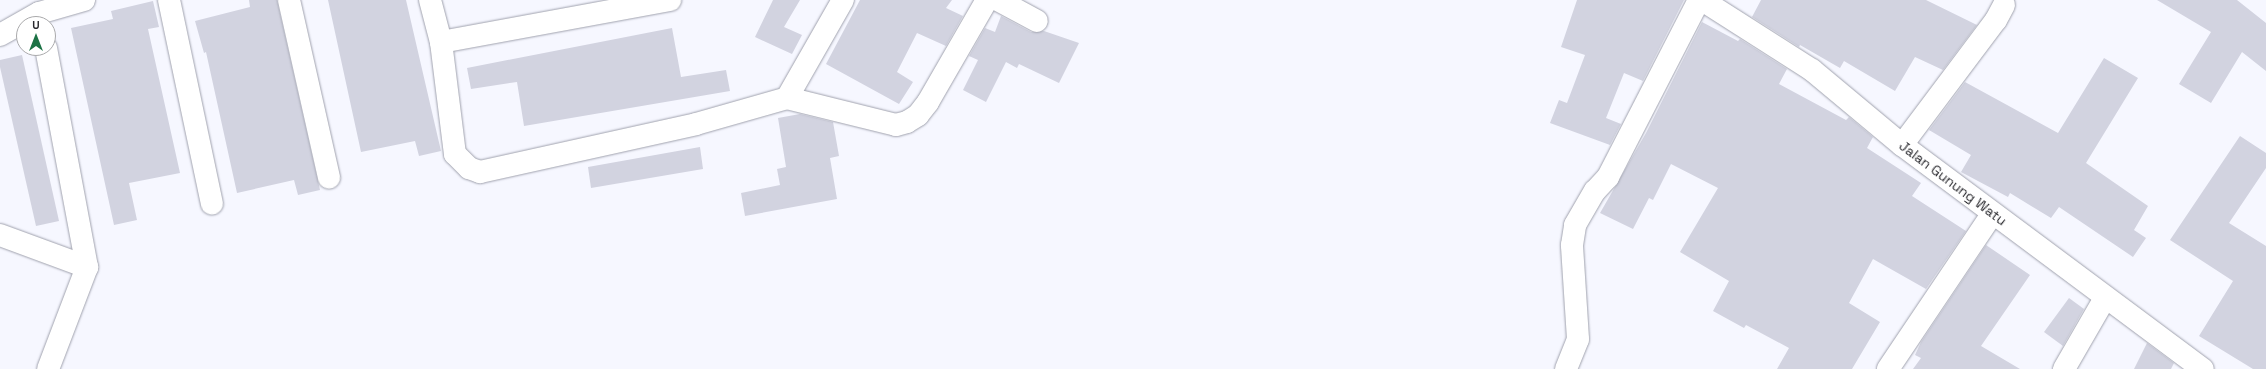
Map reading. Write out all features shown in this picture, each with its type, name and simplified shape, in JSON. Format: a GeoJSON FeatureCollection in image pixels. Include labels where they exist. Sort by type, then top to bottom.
{"type":"FeatureCollection","features":[{"type":"Feature","properties":{"kind":"street"},"geometry":{"type":"LineString","coordinates":[[45,16],[84,0]]}},
{"type":"Feature","properties":{"kind":"street"},"geometry":{"type":"LineString","coordinates":[[169,0],[212,204]]}},
{"type":"Feature","properties":{"kind":"street"},"geometry":{"type":"LineString","coordinates":[[289,0],[329,178]]}},
{"type":"Feature","properties":{"kind":"street"},"geometry":{"type":"LineString","coordinates":[[430,0],[440,42],[455,154],[469,168],[480,172],[696,124],[787,98],[896,125],[907,122],[918,115],[928,102],[986,0]]}},
{"type":"Feature","properties":{"kind":"street"},"geometry":{"type":"LineString","coordinates":[[440,42],[670,0]]}},
{"type":"Feature","properties":{"kind":"street"},"geometry":{"type":"LineString","coordinates":[[787,98],[843,0]]}},
{"type":"Feature","properties":{"kind":"street"},"geometry":{"type":"LineString","coordinates":[[998,0],[1037,21]]}},
{"type":"Feature","properties":{"kind":"street"},"geometry":{"type":"LineString","coordinates":[[1566,369],[1578,339],[1572,245],[1575,225],[1595,191],[1608,177],[1700,0]]}},
{"type":"Feature","properties":{"kind":"street","name":"Jalan Gunung Watu"},"geometry":{"type":"LineString","coordinates":[[1700,0],[1812,70],[1902,145],[1992,214],[2203,369]]}},
{"type":"Feature","properties":{"kind":"street"},"geometry":{"type":"LineString","coordinates":[[1902,145],[1996,20],[2004,5]]}},
{"type":"Feature","properties":{"kind":"street"},"geometry":{"type":"LineString","coordinates":[[0,35],[16,28]]}},
{"type":"Feature","properties":{"kind":"street"},"geometry":{"type":"LineString","coordinates":[[47,56],[87,267],[48,369]]}},
{"type":"Feature","properties":{"kind":"street"},"geometry":{"type":"LineString","coordinates":[[1888,369],[1992,214]]}},
{"type":"Feature","properties":{"kind":"street"},"geometry":{"type":"LineString","coordinates":[[0,235],[87,267]]}},
{"type":"Feature","properties":{"kind":"street"},"geometry":{"type":"LineString","coordinates":[[2064,369],[2105,298]]}},
{"type":"Feature","properties":{"kind":"building"},"geometry":{"type":"Polygon","coordinates":[[[249,0],[277,0],[320,190],[298,195],[294,180],[237,193],[206,52],[204,53],[195,21],[250,7],[249,0]]]}},
{"type":"Feature","properties":{"kind":"building"},"geometry":{"type":"Polygon","coordinates":[[[328,0],[406,0],[441,151],[419,156],[415,141],[361,152],[328,0]]]}},
{"type":"Feature","properties":{"kind":"building"},"geometry":{"type":"Polygon","coordinates":[[[773,0],[800,0],[784,27],[802,35],[792,54],[755,37],[773,0]]]}},
{"type":"Feature","properties":{"kind":"building"},"geometry":{"type":"Polygon","coordinates":[[[860,0],[952,0],[946,8],[963,16],[946,46],[917,33],[897,72],[913,82],[899,104],[826,64],[860,0]]]}},
{"type":"Feature","properties":{"kind":"building"},"geometry":{"type":"Polygon","coordinates":[[[1577,0],[1684,0],[1643,81],[1624,73],[1606,118],[1621,124],[1610,145],[1550,123],[1559,100],[1567,103],[1585,55],[1561,47],[1577,0]]]}},
{"type":"Feature","properties":{"kind":"building"},"geometry":{"type":"Polygon","coordinates":[[[1761,0],[1926,0],[1977,25],[1943,70],[1915,57],[1895,91],[1844,61],[1840,68],[1800,45],[1799,47],[1752,17],[1761,0]]]}},
{"type":"Feature","properties":{"kind":"building"},"geometry":{"type":"Polygon","coordinates":[[[2157,0],[2237,0],[2266,23],[2266,71],[2242,52],[2211,103],[2179,84],[2211,32],[2157,0]]]}},
{"type":"Feature","properties":{"kind":"building"},"geometry":{"type":"Polygon","coordinates":[[[153,1],[159,27],[148,29],[180,173],[129,183],[137,220],[114,225],[71,28],[113,19],[111,11],[153,1]]]}},
{"type":"Feature","properties":{"kind":"building"},"geometry":{"type":"Polygon","coordinates":[[[1001,16],[1031,32],[1044,31],[1079,43],[1059,83],[1019,64],[1017,68],[1006,62],[986,102],[963,90],[978,60],[969,56],[985,28],[995,32],[1001,16]]]}},
{"type":"Feature","properties":{"kind":"building"},"geometry":{"type":"Polygon","coordinates":[[[1702,22],[1738,41],[1740,39],[1787,69],[1779,84],[1846,120],[1849,117],[1873,137],[1867,148],[1921,183],[1912,196],[1966,231],[1926,289],[1873,259],[1849,303],[1880,322],[1852,369],[1777,369],[1789,348],[1746,325],[1744,328],[1713,311],[1729,281],[1680,252],[1718,188],[1671,164],[1653,200],[1649,198],[1633,229],[1600,213],[1646,133],[1702,22]]]}},
{"type":"Feature","properties":{"kind":"building"},"geometry":{"type":"Polygon","coordinates":[[[672,28],[681,77],[726,70],[730,91],[524,126],[517,82],[471,89],[467,68],[672,28]]]}},
{"type":"Feature","properties":{"kind":"building"},"geometry":{"type":"Polygon","coordinates":[[[22,56],[59,221],[36,226],[0,67],[0,60],[22,56]]]}},
{"type":"Feature","properties":{"kind":"building"},"geometry":{"type":"Polygon","coordinates":[[[2104,58],[2138,78],[2086,163],[2148,206],[2134,230],[2146,238],[2133,257],[2059,207],[2051,218],[2010,193],[2008,197],[1961,172],[1971,155],[1929,130],[1965,82],[2058,133],[2104,58]]]}},
{"type":"Feature","properties":{"kind":"building"},"geometry":{"type":"Polygon","coordinates":[[[800,114],[833,122],[839,156],[830,158],[837,199],[745,216],[741,193],[780,185],[777,169],[786,167],[778,118],[800,114]]]}},
{"type":"Feature","properties":{"kind":"building"},"geometry":{"type":"Polygon","coordinates":[[[2240,136],[2266,153],[2266,168],[2229,223],[2266,246],[2266,369],[2253,369],[2199,336],[2233,281],[2170,240],[2240,136]]]}},
{"type":"Feature","properties":{"kind":"building"},"geometry":{"type":"Polygon","coordinates":[[[700,147],[703,169],[591,188],[588,167],[700,147]]]}},
{"type":"Feature","properties":{"kind":"building"},"geometry":{"type":"Polygon","coordinates":[[[1986,245],[2030,275],[1981,346],[2020,369],[1913,369],[1921,358],[1915,355],[1921,342],[1986,245]]]}},
{"type":"Feature","properties":{"kind":"building"},"geometry":{"type":"Polygon","coordinates":[[[2069,298],[2084,309],[2063,346],[2044,332],[2069,298]]]}},
{"type":"Feature","properties":{"kind":"building"},"geometry":{"type":"Polygon","coordinates":[[[2147,343],[2174,363],[2171,369],[2134,369],[2147,343]]]}}]}
